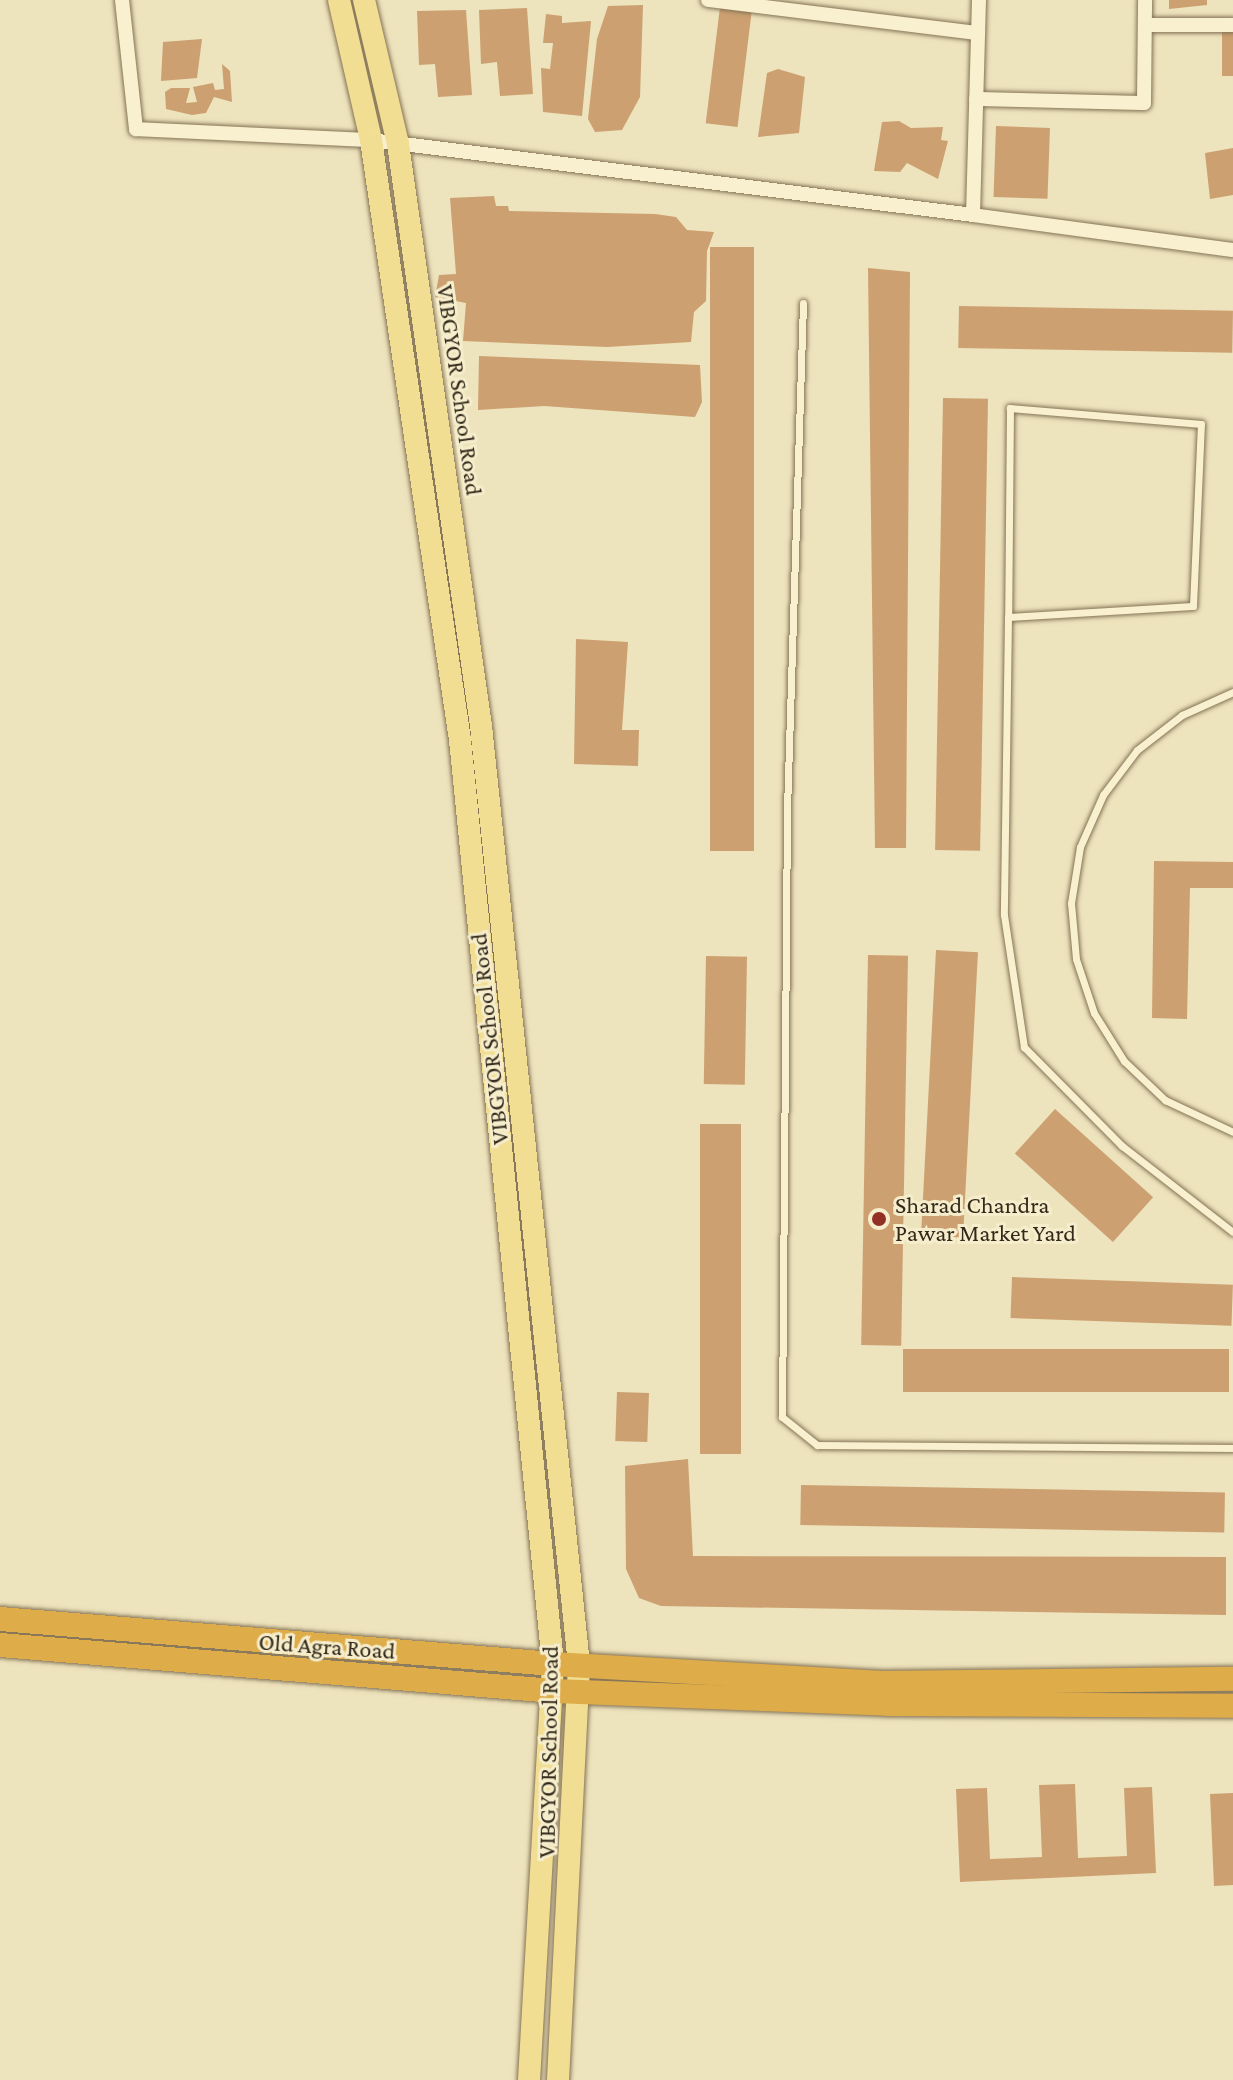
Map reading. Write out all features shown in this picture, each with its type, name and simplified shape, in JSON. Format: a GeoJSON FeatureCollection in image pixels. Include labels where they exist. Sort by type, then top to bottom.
{"type":"FeatureCollection","features":[{"type":"Feature","properties":{"kind":"highway","name":"Old Agra Road"},"geometry":{"type":"LineString","coordinates":[[0,1619],[553,1664],[882,1683],[1233,1679]]}},
{"type":"Feature","properties":{"kind":"highway"},"geometry":{"type":"LineString","coordinates":[[0,1645],[554,1691],[888,1704],[1233,1706]]}},
{"type":"Feature","properties":{"kind":"main road","name":"VIBGYOR School Road"},"geometry":{"type":"LineString","coordinates":[[339,0],[371,140],[460,740],[553,1664],[554,1691],[529,2080]]}},
{"type":"Feature","properties":{"kind":"main road","name":"VIBGYOR School Road"},"geometry":{"type":"LineString","coordinates":[[364,0],[398,144],[481,726],[579,1665],[558,2080]]}},
{"type":"Feature","properties":{"kind":"street"},"geometry":{"type":"LineString","coordinates":[[122,0],[136,129],[371,140],[1233,250]]}},
{"type":"Feature","properties":{"kind":"street"},"geometry":{"type":"LineString","coordinates":[[708,0],[978,33]]}},
{"type":"Feature","properties":{"kind":"street"},"geometry":{"type":"LineString","coordinates":[[973,215],[979,0]]}},
{"type":"Feature","properties":{"kind":"street"},"geometry":{"type":"LineString","coordinates":[[976,99],[1144,103],[1145,0]]}},
{"type":"Feature","properties":{"kind":"street"},"geometry":{"type":"LineString","coordinates":[[1145,25],[1233,25]]}},
{"type":"Feature","properties":{"kind":"lane"},"geometry":{"type":"LineString","coordinates":[[803,303],[787,810],[782,1417],[817,1445],[1233,1448]]}},
{"type":"Feature","properties":{"kind":"lane"},"geometry":{"type":"LineString","coordinates":[[1008,617],[1193,606],[1201,424],[1010,408],[1004,915],[1024,1047],[1122,1146],[1233,1232]]}},
{"type":"Feature","properties":{"kind":"lane"},"geometry":{"type":"LineString","coordinates":[[1233,692],[1182,715],[1137,750],[1112,784],[1080,847],[1071,903],[1076,959],[1089,1000],[1124,1061],[1165,1100],[1233,1132]]}},
{"type":"Feature","properties":{"kind":"building"},"geometry":{"type":"Polygon","coordinates":[[[1169,0],[1207,0],[1207,5],[1169,9],[1169,0]]]}},
{"type":"Feature","properties":{"kind":"building"},"geometry":{"type":"Polygon","coordinates":[[[643,5],[640,97],[622,130],[595,132],[588,119],[597,39],[608,6],[643,5]]]}},
{"type":"Feature","properties":{"kind":"building"},"geometry":{"type":"Polygon","coordinates":[[[720,7],[752,11],[738,127],[706,123],[720,7]]]}},
{"type":"Feature","properties":{"kind":"building"},"geometry":{"type":"Polygon","coordinates":[[[527,8],[533,94],[500,96],[497,62],[481,64],[479,10],[527,8]]]}},
{"type":"Feature","properties":{"kind":"building"},"geometry":{"type":"Polygon","coordinates":[[[466,10],[472,95],[438,97],[435,64],[419,65],[417,11],[466,10]]]}},
{"type":"Feature","properties":{"kind":"building"},"geometry":{"type":"Polygon","coordinates":[[[546,14],[562,16],[562,23],[591,21],[582,116],[543,112],[541,68],[550,69],[553,43],[543,43],[546,14]]]}},
{"type":"Feature","properties":{"kind":"building"},"geometry":{"type":"Polygon","coordinates":[[[1222,31],[1233,31],[1233,76],[1222,76],[1222,31]]]}},
{"type":"Feature","properties":{"kind":"building"},"geometry":{"type":"Polygon","coordinates":[[[202,39],[197,78],[161,81],[163,42],[202,39]]]}},
{"type":"Feature","properties":{"kind":"building"},"geometry":{"type":"Polygon","coordinates":[[[222,64],[230,71],[232,102],[214,97],[206,113],[192,115],[166,109],[165,92],[171,88],[190,88],[186,103],[197,102],[193,87],[213,83],[215,90],[224,89],[222,64]]]}},
{"type":"Feature","properties":{"kind":"building"},"geometry":{"type":"Polygon","coordinates":[[[778,69],[805,77],[799,133],[758,137],[767,73],[778,69]]]}},
{"type":"Feature","properties":{"kind":"building"},"geometry":{"type":"Polygon","coordinates":[[[899,121],[911,128],[943,127],[941,140],[948,141],[938,179],[907,163],[900,172],[874,171],[882,122],[899,121]]]}},
{"type":"Feature","properties":{"kind":"building"},"geometry":{"type":"Polygon","coordinates":[[[996,126],[1050,128],[1047,199],[994,197],[996,126]]]}},
{"type":"Feature","properties":{"kind":"building"},"geometry":{"type":"Polygon","coordinates":[[[1233,148],[1233,195],[1210,199],[1205,153],[1233,148]]]}},
{"type":"Feature","properties":{"kind":"building"},"geometry":{"type":"Polygon","coordinates":[[[494,196],[496,206],[508,206],[509,211],[655,214],[676,217],[687,230],[714,232],[707,251],[706,301],[694,312],[691,342],[607,347],[463,341],[466,303],[435,297],[439,275],[456,274],[450,198],[494,196]]]}},
{"type":"Feature","properties":{"kind":"building"},"geometry":{"type":"Polygon","coordinates":[[[710,247],[754,247],[754,851],[710,851],[710,247]]]}},
{"type":"Feature","properties":{"kind":"building"},"geometry":{"type":"Polygon","coordinates":[[[868,268],[910,272],[906,848],[875,848],[868,268]]]}},
{"type":"Feature","properties":{"kind":"building"},"geometry":{"type":"Polygon","coordinates":[[[959,306],[1233,311],[1232,353],[958,348],[959,306]]]}},
{"type":"Feature","properties":{"kind":"building"},"geometry":{"type":"Polygon","coordinates":[[[479,356],[700,365],[702,402],[695,417],[544,406],[478,410],[479,356]]]}},
{"type":"Feature","properties":{"kind":"building"},"geometry":{"type":"Polygon","coordinates":[[[943,398],[988,399],[980,851],[935,850],[943,398]]]}},
{"type":"Feature","properties":{"kind":"building"},"geometry":{"type":"Polygon","coordinates":[[[576,639],[628,642],[622,730],[639,730],[638,766],[574,764],[576,639]]]}},
{"type":"Feature","properties":{"kind":"building"},"geometry":{"type":"Polygon","coordinates":[[[1154,861],[1233,862],[1233,888],[1190,888],[1187,1019],[1152,1018],[1154,861]]]}},
{"type":"Feature","properties":{"kind":"building"},"geometry":{"type":"Polygon","coordinates":[[[936,950],[978,952],[963,1238],[921,1236],[936,950]]]}},
{"type":"Feature","properties":{"kind":"building"},"geometry":{"type":"Polygon","coordinates":[[[868,955],[908,956],[901,1346],[861,1345],[868,955]]]}},
{"type":"Feature","properties":{"kind":"building"},"geometry":{"type":"Polygon","coordinates":[[[706,956],[747,957],[745,1085],[704,1084],[706,956]]]}},
{"type":"Feature","properties":{"kind":"building"},"geometry":{"type":"Polygon","coordinates":[[[1055,1109],[1153,1197],[1113,1242],[1015,1154],[1055,1109]]]}},
{"type":"Feature","properties":{"kind":"building"},"geometry":{"type":"Polygon","coordinates":[[[700,1124],[741,1124],[741,1454],[700,1454],[700,1124]]]}},
{"type":"Feature","properties":{"kind":"building"},"geometry":{"type":"Polygon","coordinates":[[[1012,1277],[1233,1285],[1231,1326],[1011,1318],[1012,1277]]]}},
{"type":"Feature","properties":{"kind":"building"},"geometry":{"type":"Polygon","coordinates":[[[903,1349],[1229,1349],[1229,1392],[903,1392],[903,1349]]]}},
{"type":"Feature","properties":{"kind":"building"},"geometry":{"type":"Polygon","coordinates":[[[617,1392],[649,1393],[647,1442],[615,1441],[617,1392]]]}},
{"type":"Feature","properties":{"kind":"building"},"geometry":{"type":"Polygon","coordinates":[[[688,1459],[693,1556],[1226,1557],[1226,1615],[661,1606],[639,1598],[626,1569],[625,1466],[688,1459]]]}},
{"type":"Feature","properties":{"kind":"building"},"geometry":{"type":"Polygon","coordinates":[[[801,1485],[1225,1492],[1224,1532],[800,1525],[801,1485]]]}},
{"type":"Feature","properties":{"kind":"building"},"geometry":{"type":"Polygon","coordinates":[[[1075,1784],[1078,1858],[1127,1856],[1124,1788],[1152,1787],[1156,1873],[960,1882],[956,1789],[987,1788],[990,1859],[1042,1857],[1039,1785],[1075,1784]]]}},
{"type":"Feature","properties":{"kind":"building"},"geometry":{"type":"Polygon","coordinates":[[[1233,1793],[1233,1885],[1214,1886],[1210,1794],[1233,1793]]]}},
{"type":"Feature","properties":{"kind":"place","name":"Sharad Chandra Pawar Market Yard"},"geometry":{"type":"Point","coordinates":[879,1219]}}]}
